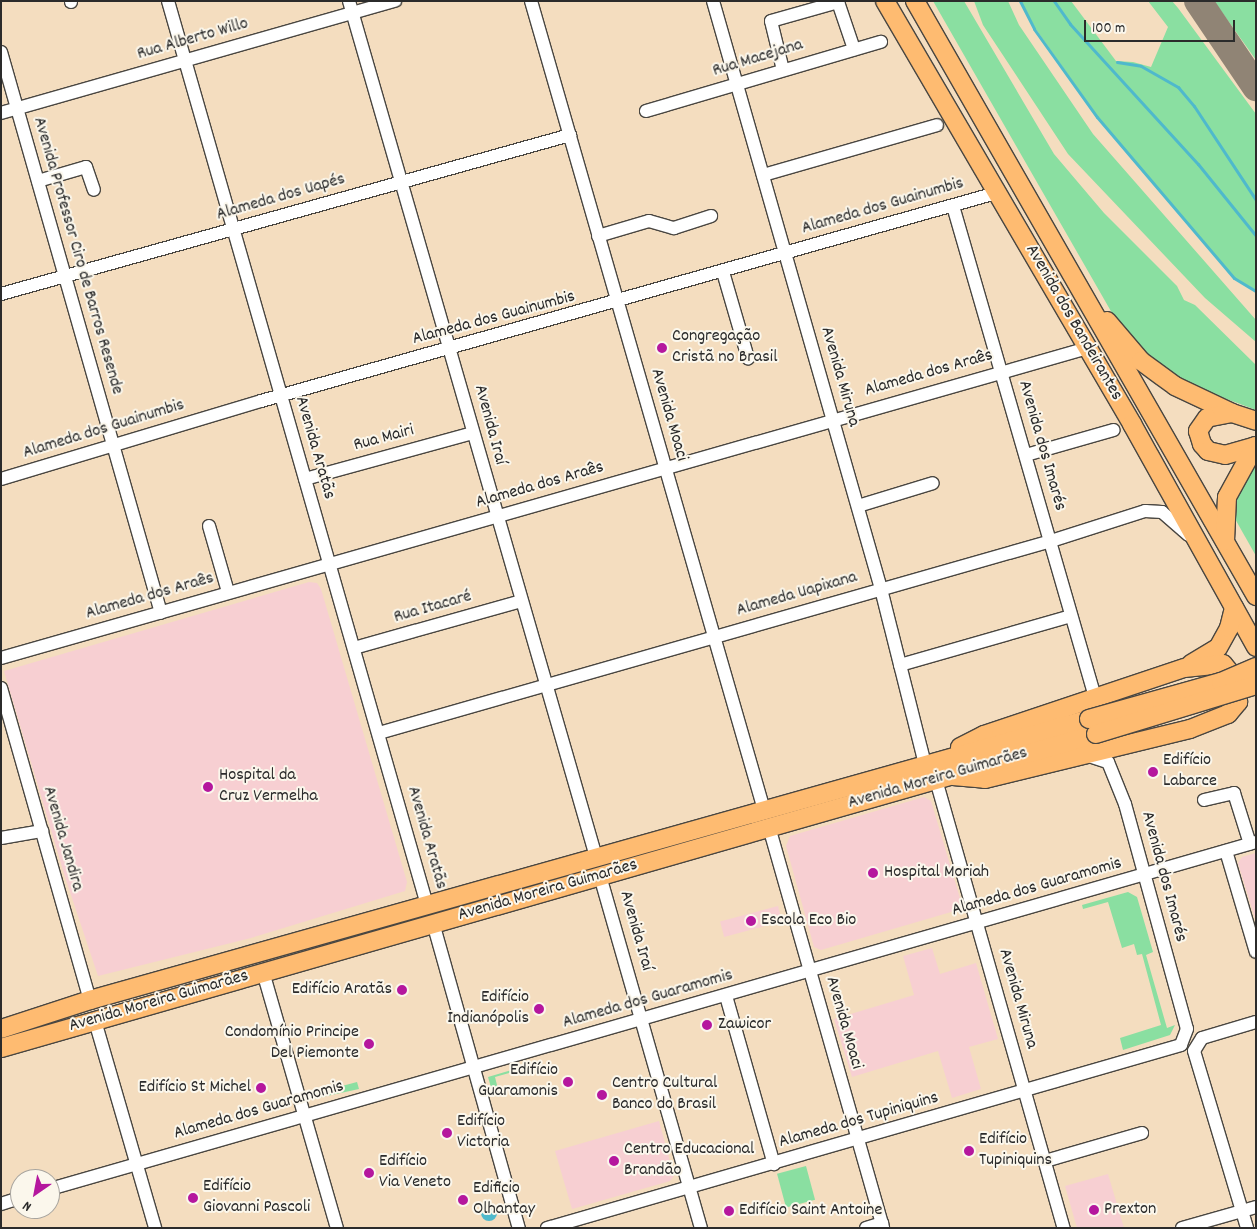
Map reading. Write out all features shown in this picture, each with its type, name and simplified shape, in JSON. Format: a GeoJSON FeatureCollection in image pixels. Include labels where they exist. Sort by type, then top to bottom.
{"type":"FeatureCollection","features":[{"type":"Feature","properties":{"kind":"highway","name":"Avenida dos Bandeirantes"},"geometry":{"type":"LineString","coordinates":[[886,1],[996,193],[1088,348],[1208,558],[1256,647]]}},
{"type":"Feature","properties":{"kind":"highway","name":"Avenida dos Bandeirantes"},"geometry":{"type":"LineString","coordinates":[[915,1],[1256,596]]}},
{"type":"Feature","properties":{"kind":"highway"},"geometry":{"type":"LineString","coordinates":[[1093,310],[1109,324],[1141,361],[1176,386],[1232,413],[1256,420]]}},
{"type":"Feature","properties":{"kind":"highway"},"geometry":{"type":"LineString","coordinates":[[1232,413],[1207,418],[1198,431],[1202,444],[1208,451],[1225,455],[1255,446]]}},
{"type":"Feature","properties":{"kind":"highway"},"geometry":{"type":"LineString","coordinates":[[1225,543],[1227,497],[1255,446]]}},
{"type":"Feature","properties":{"kind":"highway"},"geometry":{"type":"LineString","coordinates":[[950,757],[965,744],[984,735],[1184,668],[1218,648],[1229,628],[1234,608]]}},
{"type":"Feature","properties":{"kind":"highway"},"geometry":{"type":"LineString","coordinates":[[943,778],[985,779],[1083,753],[1190,729],[1214,721],[1234,709],[1238,692],[1225,666],[1184,668]]}},
{"type":"Feature","properties":{"kind":"highway"},"geometry":{"type":"LineString","coordinates":[[1092,727],[1221,682],[1256,667]]}},
{"type":"Feature","properties":{"kind":"highway"},"geometry":{"type":"LineString","coordinates":[[1092,727],[1256,685]]}},
{"type":"Feature","properties":{"kind":"highway","name":"Avenida Moreira Guimarães"},"geometry":{"type":"LineString","coordinates":[[1,1029],[90,1000],[950,757],[1092,727]]}},
{"type":"Feature","properties":{"kind":"highway","name":"Avenida Moreira Guimarães"},"geometry":{"type":"LineString","coordinates":[[1,1048],[943,778],[1092,727]]}},
{"type":"Feature","properties":{"kind":"street","name":"Avenida Aratãs"},"geometry":{"type":"LineString","coordinates":[[168,1],[427,905]]}},
{"type":"Feature","properties":{"kind":"street","name":"Rua Alberto Willo"},"geometry":{"type":"LineString","coordinates":[[1,113],[185,61],[351,7],[395,1]]}},
{"type":"Feature","properties":{"kind":"street","name":"Avenida Moaci"},"geometry":{"type":"LineString","coordinates":[[531,1],[764,810]]}},
{"type":"Feature","properties":{"kind":"street","name":"Avenida Miruna"},"geometry":{"type":"LineString","coordinates":[[713,1],[858,506],[925,764]]}},
{"type":"Feature","properties":{"kind":"street"},"geometry":{"type":"LineString","coordinates":[[783,70],[770,21],[836,2],[842,6],[854,49]]}},
{"type":"Feature","properties":{"kind":"street","name":"Avenida Iraí"},"geometry":{"type":"LineString","coordinates":[[351,7],[450,349],[496,517],[596,857]]}},
{"type":"Feature","properties":{"kind":"street","name":"Rua Macejana"},"geometry":{"type":"LineString","coordinates":[[646,111],[881,42]]}},
{"type":"Feature","properties":{"kind":"street","name":"Avenida Professor Ciro de Barros Resende"},"geometry":{"type":"LineString","coordinates":[[1,52],[111,445],[161,613]]}},
{"type":"Feature","properties":{"kind":"street"},"geometry":{"type":"LineString","coordinates":[[763,175],[937,125]]}},
{"type":"Feature","properties":{"kind":"street","name":"Alameda dos Uapés"},"geometry":{"type":"LineString","coordinates":[[1,294],[570,135]]}},
{"type":"Feature","properties":{"kind":"street"},"geometry":{"type":"LineString","coordinates":[[38,181],[86,167],[94,190]]}},
{"type":"Feature","properties":{"kind":"street","name":"Alameda dos Guainumbis"},"geometry":{"type":"LineString","coordinates":[[1,479],[281,396],[617,303],[786,252],[996,193]]}},
{"type":"Feature","properties":{"kind":"street","name":"Avenida dos Imarés"},"geometry":{"type":"LineString","coordinates":[[953,206],[1095,697]]}},
{"type":"Feature","properties":{"kind":"street"},"geometry":{"type":"LineString","coordinates":[[598,236],[650,221],[674,228],[711,216]]}},
{"type":"Feature","properties":{"kind":"street"},"geometry":{"type":"LineString","coordinates":[[723,272],[748,358]]}},
{"type":"Feature","properties":{"kind":"street","name":"Alameda dos Araês"},"geometry":{"type":"LineString","coordinates":[[1,658],[161,613],[329,562],[496,517],[833,419],[1088,348]]}},
{"type":"Feature","properties":{"kind":"street"},"geometry":{"type":"LineString","coordinates":[[1026,455],[1114,430]]}},
{"type":"Feature","properties":{"kind":"street","name":"Rua Mairi"},"geometry":{"type":"LineString","coordinates":[[305,479],[473,433]]}},
{"type":"Feature","properties":{"kind":"street"},"geometry":{"type":"LineString","coordinates":[[858,506],[933,483]]}},
{"type":"Feature","properties":{"kind":"street","name":"Alameda Uapixana"},"geometry":{"type":"LineString","coordinates":[[379,733],[1154,510],[1172,518],[1208,558]]}},
{"type":"Feature","properties":{"kind":"street"},"geometry":{"type":"LineString","coordinates":[[209,526],[228,592]]}},
{"type":"Feature","properties":{"kind":"street","name":"Rua Itacaré"},"geometry":{"type":"LineString","coordinates":[[354,648],[521,601]]}},
{"type":"Feature","properties":{"kind":"street"},"geometry":{"type":"LineString","coordinates":[[900,665],[1071,616]]}},
{"type":"Feature","properties":{"kind":"street","name":"Avenida Jandira"},"geometry":{"type":"LineString","coordinates":[[1,688],[90,1000]]}},
{"type":"Feature","properties":{"kind":"street","name":"Avenida dos Imarés"},"geometry":{"type":"LineString","coordinates":[[1083,753],[1103,758],[1112,767],[1187,1029]]}},
{"type":"Feature","properties":{"kind":"street","name":"Avenida Miruna"},"geometry":{"type":"LineString","coordinates":[[943,778],[977,923],[1064,1228]]}},
{"type":"Feature","properties":{"kind":"street"},"geometry":{"type":"LineString","coordinates":[[1204,800],[1234,793],[1253,843]]}},
{"type":"Feature","properties":{"kind":"street","name":"Avenida Moaci"},"geometry":{"type":"LineString","coordinates":[[769,827],[882,1226]]}},
{"type":"Feature","properties":{"kind":"street"},"geometry":{"type":"LineString","coordinates":[[1,838],[42,831]]}},
{"type":"Feature","properties":{"kind":"street","name":"Alameda dos Guaramomis"},"geometry":{"type":"LineString","coordinates":[[60,1187],[1253,843]]}},
{"type":"Feature","properties":{"kind":"street"},"geometry":{"type":"LineString","coordinates":[[1226,851],[1256,952]]}},
{"type":"Feature","properties":{"kind":"street","name":"Avenida Iraí"},"geometry":{"type":"LineString","coordinates":[[600,876],[701,1228]]}},
{"type":"Feature","properties":{"kind":"street"},"geometry":{"type":"LineString","coordinates":[[433,924],[519,1228]]}},
{"type":"Feature","properties":{"kind":"street"},"geometry":{"type":"LineString","coordinates":[[263,972],[337,1228]]}},
{"type":"Feature","properties":{"kind":"street"},"geometry":{"type":"LineString","coordinates":[[726,996],[774,1164]]}},
{"type":"Feature","properties":{"kind":"street"},"geometry":{"type":"LineString","coordinates":[[95,1021],[154,1228]]}},
{"type":"Feature","properties":{"kind":"street"},"geometry":{"type":"LineString","coordinates":[[1247,1228],[1194,1051],[1202,1038],[1256,1022]]}},
{"type":"Feature","properties":{"kind":"street"},"geometry":{"type":"LineString","coordinates":[[1194,1051],[1181,1045],[1187,1029],[1202,1038]]}},
{"type":"Feature","properties":{"kind":"street","name":"Alameda dos Tupiniquins"},"geometry":{"type":"LineString","coordinates":[[547,1228],[1026,1092],[1181,1045]]}},
{"type":"Feature","properties":{"kind":"street"},"geometry":{"type":"LineString","coordinates":[[1045,1161],[1142,1133]]}},
{"type":"Feature","properties":{"kind":"street"},"geometry":{"type":"LineString","coordinates":[[1182,1228],[1256,1207]]}},
{"type":"Feature","properties":{"kind":"street"},"geometry":{"type":"LineString","coordinates":[[866,1228],[882,1226]]}},
{"type":"Feature","properties":{"kind":"shaded area","name":"Hospital da Cruz Vermelha"},"geometry":{"type":"Polygon","coordinates":[[[309,582],[317,583],[321,589],[407,882],[405,891],[251,938],[98,976],[65,877],[4,671],[309,582]]]}},
{"type":"Feature","properties":{"kind":"shaded area","name":"Hospital Moriah"},"geometry":{"type":"Polygon","coordinates":[[[924,797],[931,801],[962,905],[958,910],[821,950],[814,947],[786,846],[790,836],[924,797]]]}},
{"type":"Feature","properties":{"kind":"shaded area"},"geometry":{"type":"Polygon","coordinates":[[[1256,853],[1256,922],[1238,863],[1242,857],[1256,853]]]}},
{"type":"Feature","properties":{"kind":"shaded area","name":"Escola Eco Bio"},"geometry":{"type":"Polygon","coordinates":[[[778,906],[782,921],[724,937],[720,922],[778,906]]]}},
{"type":"Feature","properties":{"kind":"shaded area"},"geometry":{"type":"Polygon","coordinates":[[[932,948],[940,974],[976,963],[998,1039],[969,1047],[981,1089],[952,1098],[938,1051],[852,1077],[834,1019],[914,995],[903,956],[932,948]]]}},
{"type":"Feature","properties":{"kind":"shaded area","name":"Centro Educacional Brandão"},"geometry":{"type":"Polygon","coordinates":[[[659,1121],[674,1176],[670,1181],[572,1209],[555,1151],[659,1121]]]}},
{"type":"Feature","properties":{"kind":"shaded area"},"geometry":{"type":"Polygon","coordinates":[[[1108,1174],[1124,1228],[1077,1228],[1065,1186],[1108,1174]]]}},
{"type":"Feature","properties":{"kind":"green space"},"geometry":{"type":"Polygon","coordinates":[[[933,1],[964,1],[1054,154],[1104,213],[1177,286],[1184,300],[1195,305],[1256,365],[1256,410],[1178,381],[1147,357],[1116,320],[933,1]]]}},
{"type":"Feature","properties":{"kind":"green space"},"geometry":{"type":"Polygon","coordinates":[[[974,1],[1008,1],[1019,25],[1093,134],[1256,320],[1256,342],[1205,298],[1068,154],[983,25],[974,1]]]}},
{"type":"Feature","properties":{"kind":"green space"},"geometry":{"type":"Polygon","coordinates":[[[1021,1],[1071,1],[1116,61],[1133,62],[1151,67],[1168,27],[1148,1],[1172,1],[1178,8],[1256,114],[1256,290],[1234,278],[1098,117],[1035,28],[1021,1]]]}},
{"type":"Feature","properties":{"kind":"green space"},"geometry":{"type":"Polygon","coordinates":[[[1214,1],[1256,1],[1256,60],[1214,1]]]}},
{"type":"Feature","properties":{"kind":"green space"},"geometry":{"type":"Polygon","coordinates":[[[1256,456],[1256,556],[1234,517],[1236,488],[1256,456]]]}},
{"type":"Feature","properties":{"kind":"green space"},"geometry":{"type":"Polygon","coordinates":[[[1128,892],[1137,897],[1153,952],[1146,955],[1167,1028],[1175,1025],[1170,1035],[1123,1050],[1120,1038],[1161,1025],[1142,954],[1137,955],[1134,944],[1122,948],[1108,902],[1083,909],[1082,905],[1128,892]]]}},
{"type":"Feature","properties":{"kind":"green space"},"geometry":{"type":"Polygon","coordinates":[[[522,1067],[523,1069],[495,1077],[498,1089],[492,1091],[488,1077],[522,1067]]]}},
{"type":"Feature","properties":{"kind":"green space"},"geometry":{"type":"Polygon","coordinates":[[[357,1082],[359,1089],[313,1099],[312,1094],[357,1082]]]}},
{"type":"Feature","properties":{"kind":"green space"},"geometry":{"type":"Polygon","coordinates":[[[806,1166],[815,1200],[786,1208],[777,1174],[806,1166]]]}},
{"type":"Feature","properties":{"kind":"water"},"geometry":{"type":"Polygon","coordinates":[[[489,1205],[495,1207],[497,1213],[495,1219],[489,1221],[483,1219],[481,1213],[483,1207],[489,1205]]]}},
{"type":"Feature","properties":{"kind":"waterway"},"geometry":{"type":"LineString","coordinates":[[1020,1],[1034,29],[1097,117],[1234,278],[1256,291]]}},
{"type":"Feature","properties":{"kind":"waterway"},"geometry":{"type":"LineString","coordinates":[[1054,1],[1070,24],[1198,164],[1256,236]]}},
{"type":"Feature","properties":{"kind":"waterway"},"geometry":{"type":"LineString","coordinates":[[1117,62],[1141,66],[1178,87],[1194,106],[1256,200]]}},
{"type":"Feature","properties":{"kind":"taxiway"},"geometry":{"type":"LineString","coordinates":[[1198,1],[1256,87]]}},
{"type":"Feature","properties":{"kind":"place","name":"Congregação Cristã no Brasil"},"geometry":{"type":"Point","coordinates":[662,348]}},
{"type":"Feature","properties":{"kind":"place","name":"Edifício Labarce"},"geometry":{"type":"Point","coordinates":[1153,772]}},
{"type":"Feature","properties":{"kind":"place","name":"Hospital da Cruz Vermelha"},"geometry":{"type":"Point","coordinates":[208,787]}},
{"type":"Feature","properties":{"kind":"place","name":"Hospital Moriah"},"geometry":{"type":"Point","coordinates":[873,873]}},
{"type":"Feature","properties":{"kind":"place","name":"Escola Eco Bio"},"geometry":{"type":"Point","coordinates":[751,921]}},
{"type":"Feature","properties":{"kind":"place","name":"Edifício Aratãs"},"geometry":{"type":"Point","coordinates":[402,990]}},
{"type":"Feature","properties":{"kind":"place","name":"Edifício Indianópolis"},"geometry":{"type":"Point","coordinates":[539,1009]}},
{"type":"Feature","properties":{"kind":"place","name":"Zawicor"},"geometry":{"type":"Point","coordinates":[707,1025]}},
{"type":"Feature","properties":{"kind":"place","name":"Condomínio Principe Del Piemonte"},"geometry":{"type":"Point","coordinates":[369,1044]}},
{"type":"Feature","properties":{"kind":"place","name":"Edifício Guaramonis"},"geometry":{"type":"Point","coordinates":[568,1082]}},
{"type":"Feature","properties":{"kind":"place","name":"Edifício St Michel"},"geometry":{"type":"Point","coordinates":[261,1088]}},
{"type":"Feature","properties":{"kind":"place","name":"Centro Cultural Banco do Brasil"},"geometry":{"type":"Point","coordinates":[602,1095]}},
{"type":"Feature","properties":{"kind":"place","name":"Edifício Victoria"},"geometry":{"type":"Point","coordinates":[447,1133]}},
{"type":"Feature","properties":{"kind":"place","name":"Edifício Tupiniquins"},"geometry":{"type":"Point","coordinates":[969,1151]}},
{"type":"Feature","properties":{"kind":"place","name":"Centro Educacional Brandão"},"geometry":{"type":"Point","coordinates":[614,1161]}},
{"type":"Feature","properties":{"kind":"place","name":"Edifício Via Veneto"},"geometry":{"type":"Point","coordinates":[369,1173]}},
{"type":"Feature","properties":{"kind":"place","name":"Edifício Giovanni Pascoli"},"geometry":{"type":"Point","coordinates":[193,1198]}},
{"type":"Feature","properties":{"kind":"place","name":"Edificio Olhantay"},"geometry":{"type":"Point","coordinates":[463,1200]}},
{"type":"Feature","properties":{"kind":"place","name":"Prexton"},"geometry":{"type":"Point","coordinates":[1094,1210]}},
{"type":"Feature","properties":{"kind":"place","name":"Edifício Saint Antoine"},"geometry":{"type":"Point","coordinates":[729,1211]}}]}
